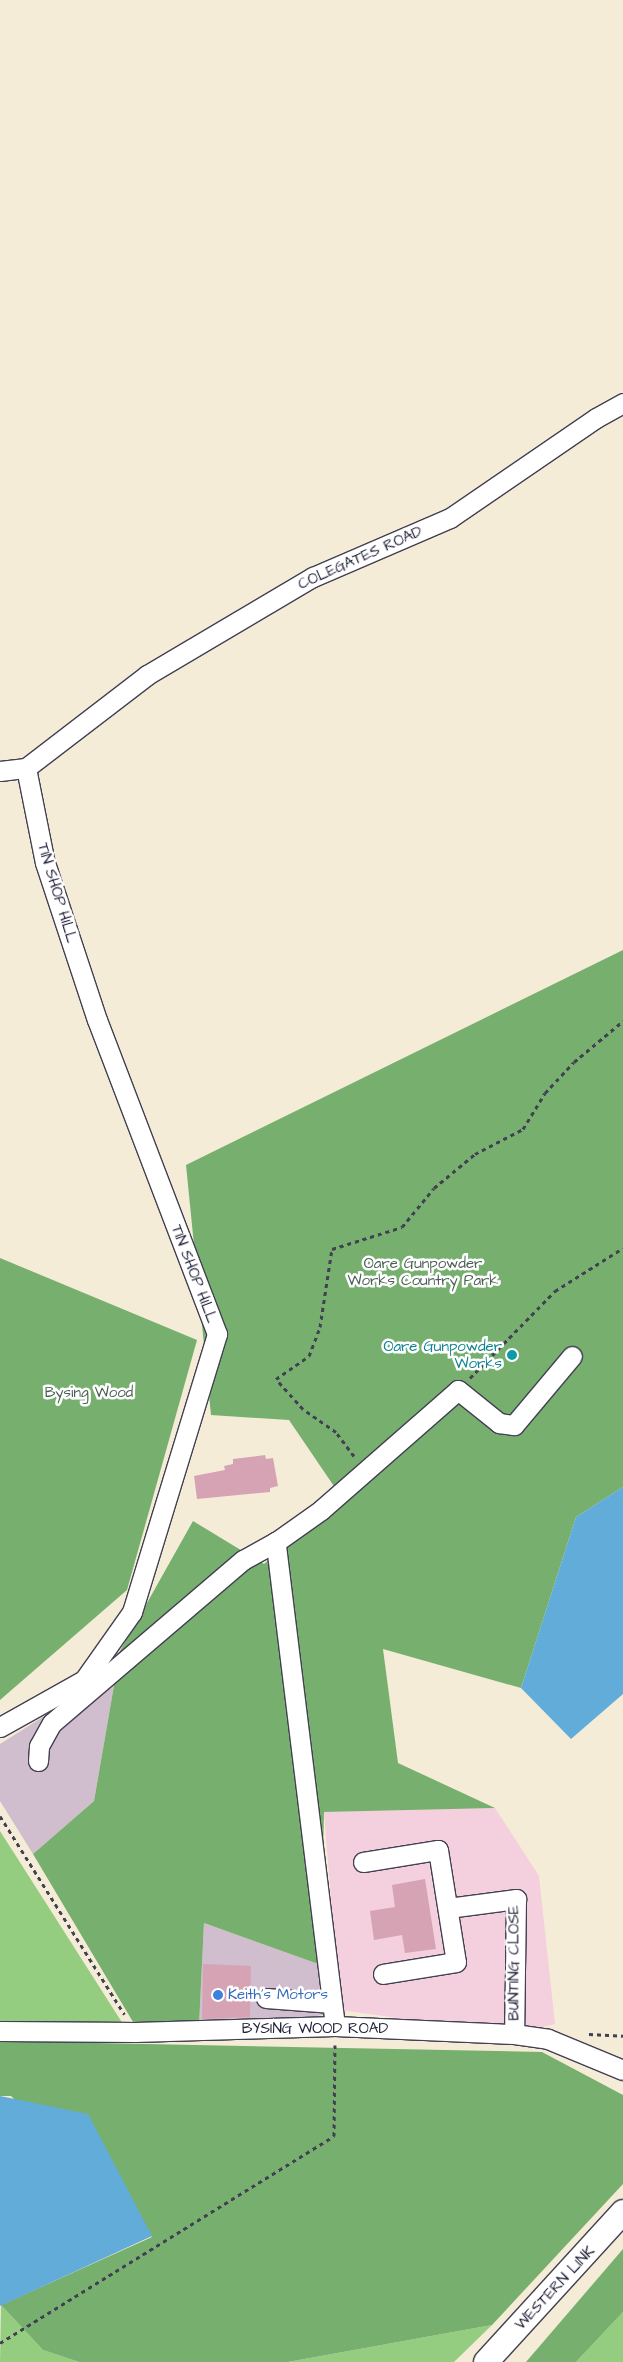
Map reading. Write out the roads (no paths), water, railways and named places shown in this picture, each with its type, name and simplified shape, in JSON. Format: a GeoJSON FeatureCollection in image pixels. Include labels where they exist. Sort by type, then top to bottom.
{"type":"FeatureCollection","features":[{"type":"Feature","properties":{"kind":"main road","name":"WESTERN LINK"},"geometry":{"type":"LineString","coordinates":[[486,2362],[623,2212]]}},
{"type":"Feature","properties":{"kind":"street","name":"COLEGATES ROAD"},"geometry":{"type":"LineString","coordinates":[[26,768],[146,675],[313,577],[450,518],[596,418],[623,403]]}},
{"type":"Feature","properties":{"kind":"street"},"geometry":{"type":"LineString","coordinates":[[0,771],[26,768]]}},
{"type":"Feature","properties":{"kind":"street","name":"TIN SHOP HILL"},"geometry":{"type":"LineString","coordinates":[[0,1727],[84,1680],[132,1612],[217,1334],[97,1020],[45,863],[26,768]]}},
{"type":"Feature","properties":{"kind":"street"},"geometry":{"type":"LineString","coordinates":[[38,1761],[39,1746],[52,1724],[243,1560],[276,1542],[320,1510],[458,1390],[499,1423],[514,1425],[572,1356]]}},
{"type":"Feature","properties":{"kind":"street"},"geometry":{"type":"LineString","coordinates":[[276,1542],[335,2026]]}},
{"type":"Feature","properties":{"kind":"street"},"geometry":{"type":"LineString","coordinates":[[363,1862],[438,1850],[456,1962],[383,1974]]}},
{"type":"Feature","properties":{"kind":"street","name":"BUNTING CLOSE"},"geometry":{"type":"LineString","coordinates":[[448,1908],[516,1899],[514,2034]]}},
{"type":"Feature","properties":{"kind":"street"},"geometry":{"type":"LineString","coordinates":[[266,1998],[332,2003]]}},
{"type":"Feature","properties":{"kind":"street","name":"BYSING WOOD ROAD"},"geometry":{"type":"LineString","coordinates":[[0,2031],[135,2032],[335,2026],[514,2034],[548,2039],[623,2070]]}},
{"type":"Feature","properties":{"kind":"water"},"geometry":{"type":"Polygon","coordinates":[[[623,1487],[623,1694],[571,1739],[521,1688],[576,1517],[623,1487]]]}},
{"type":"Feature","properties":{"kind":"water"},"geometry":{"type":"Polygon","coordinates":[[[0,2096],[88,2114],[152,2236],[0,2306],[0,2096]]]}},
{"type":"Feature","properties":{"kind":"place","name":"Oare Gunpowder Works"},"geometry":{"type":"Point","coordinates":[512,1355]}},
{"type":"Feature","properties":{"kind":"place","name":"Keith's Motors"},"geometry":{"type":"Point","coordinates":[218,1995]}},
{"type":"Feature","properties":{"kind":"park label","name":"Oare Gunpowder Works Country Park"},"geometry":{"type":"Point","coordinates":[423,1272]}},
{"type":"Feature","properties":{"kind":"park label","name":"Bysing Wood"},"geometry":{"type":"Point","coordinates":[89,1393]}}]}
